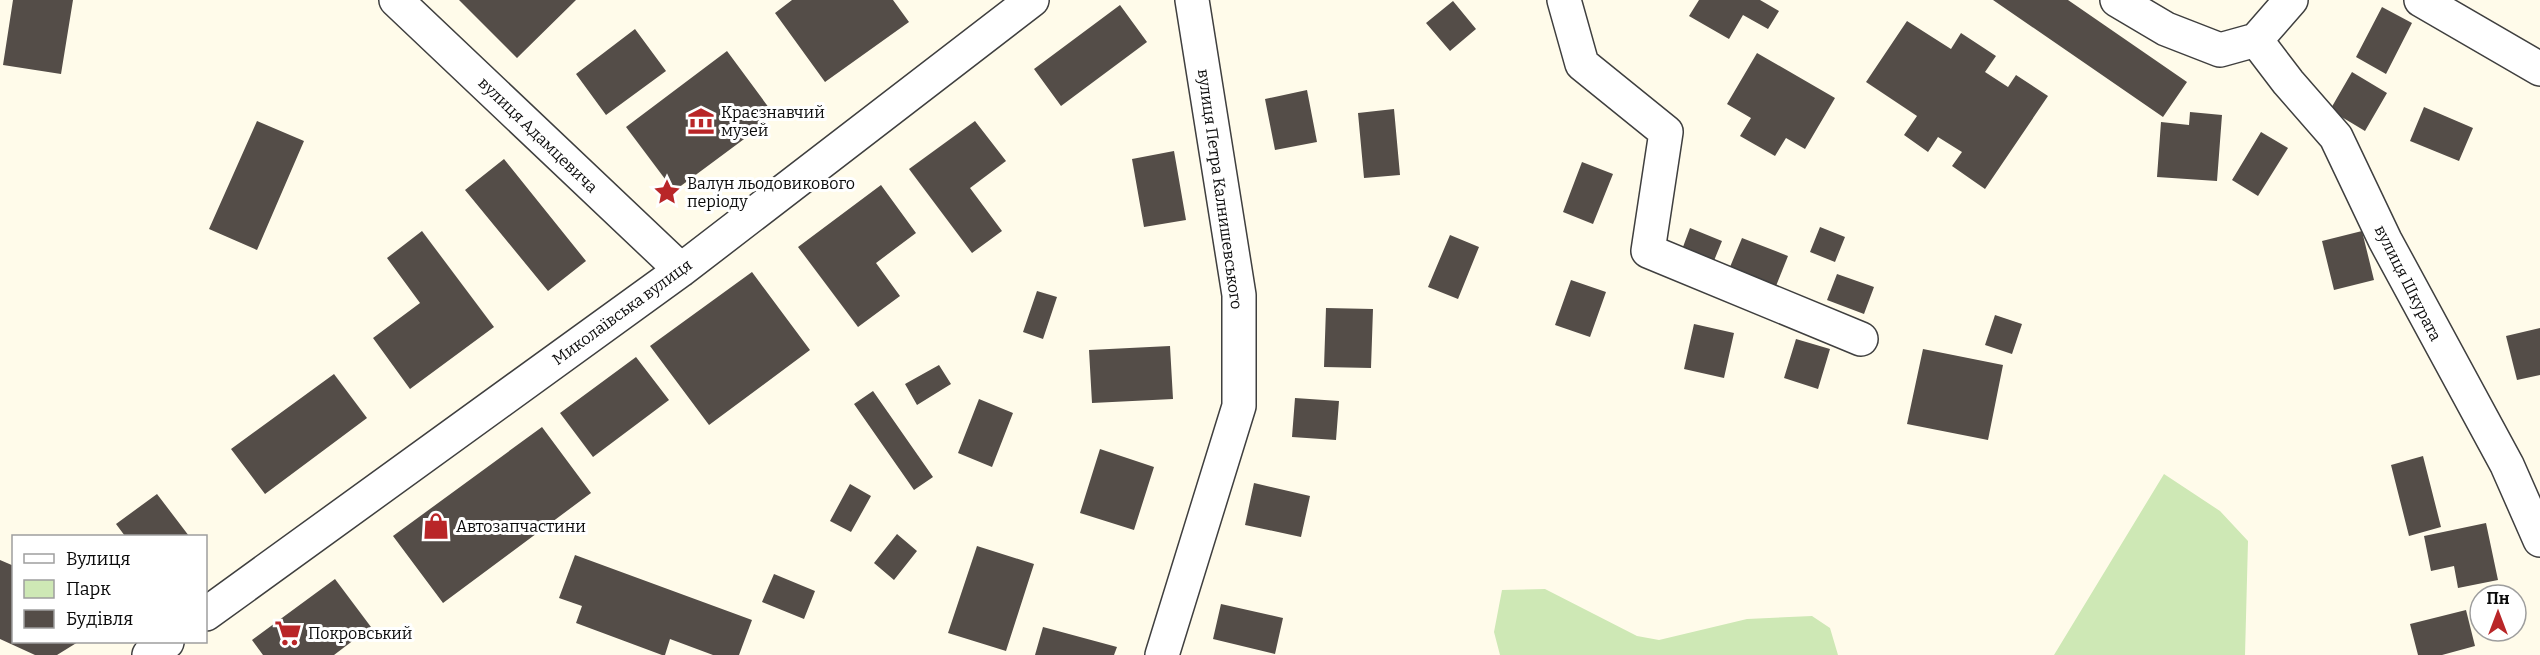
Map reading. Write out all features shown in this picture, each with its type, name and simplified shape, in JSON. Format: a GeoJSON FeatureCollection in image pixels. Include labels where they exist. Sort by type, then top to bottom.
{"type":"FeatureCollection","features":[{"type":"Feature","properties":{"kind":"street","name":"вулиця Адамцевича"},"geometry":{"type":"LineString","coordinates":[[396,0],[681,270]]}},
{"type":"Feature","properties":{"kind":"street","name":"Миколаївська вулиця"},"geometry":{"type":"LineString","coordinates":[[207,613],[681,270],[1032,0]]}},
{"type":"Feature","properties":{"kind":"street","name":"вулиця Петра Калнишевського"},"geometry":{"type":"LineString","coordinates":[[1162,655],[1239,406],[1239,295],[1191,0]]}},
{"type":"Feature","properties":{"kind":"street"},"geometry":{"type":"LineString","coordinates":[[1564,0],[1582,64],[1666,132],[1648,251],[1861,339]]}},
{"type":"Feature","properties":{"kind":"street"},"geometry":{"type":"LineString","coordinates":[[2117,0],[2166,29],[2220,50],[2256,40],[2291,0]]}},
{"type":"Feature","properties":{"kind":"street"},"geometry":{"type":"LineString","coordinates":[[2421,0],[2540,69]]}},
{"type":"Feature","properties":{"kind":"street","name":"вулиця Шкурата"},"geometry":{"type":"LineString","coordinates":[[2256,40],[2288,82],[2336,137],[2385,240],[2507,465],[2540,540]]}},
{"type":"Feature","properties":{"kind":"street"},"geometry":{"type":"LineString","coordinates":[[149,655],[166,643]]}},
{"type":"Feature","properties":{"kind":"green space"},"geometry":{"type":"Polygon","coordinates":[[[2164,474],[2220,511],[2248,541],[2245,655],[2054,655],[2164,474]]]}},
{"type":"Feature","properties":{"kind":"green space"},"geometry":{"type":"Polygon","coordinates":[[[1545,589],[1637,636],[1659,640],[1747,619],[1812,616],[1830,628],[1838,655],[1500,655],[1494,632],[1502,590],[1545,589]]]}},
{"type":"Feature","properties":{"kind":"building"},"geometry":{"type":"Polygon","coordinates":[[[13,0],[73,0],[61,74],[3,65],[13,0]]]}},
{"type":"Feature","properties":{"kind":"building"},"geometry":{"type":"Polygon","coordinates":[[[459,0],[576,0],[517,58],[459,0]]]}},
{"type":"Feature","properties":{"kind":"building"},"geometry":{"type":"Polygon","coordinates":[[[792,0],[893,0],[909,22],[825,82],[775,13],[792,0]]]}},
{"type":"Feature","properties":{"kind":"building"},"geometry":{"type":"Polygon","coordinates":[[[1699,0],[1760,0],[1779,11],[1768,29],[1743,15],[1729,39],[1689,16],[1699,0]]]}},
{"type":"Feature","properties":{"kind":"building"},"geometry":{"type":"Polygon","coordinates":[[[1993,0],[2068,0],[2187,82],[2163,117],[1993,0]]]}},
{"type":"Feature","properties":{"kind":"building"},"geometry":{"type":"Polygon","coordinates":[[[1453,1],[1476,29],[1450,51],[1426,23],[1453,1]]]}},
{"type":"Feature","properties":{"kind":"building"},"geometry":{"type":"Polygon","coordinates":[[[1120,5],[1147,42],[1061,106],[1034,69],[1120,5]]]}},
{"type":"Feature","properties":{"kind":"building"},"geometry":{"type":"Polygon","coordinates":[[[2382,7],[2412,23],[2386,74],[2356,57],[2382,7]]]}},
{"type":"Feature","properties":{"kind":"building"},"geometry":{"type":"Polygon","coordinates":[[[1907,21],[1951,49],[1961,33],[1996,56],[1985,72],[2008,87],[2016,75],[2048,96],[1985,189],[1952,166],[1962,152],[1938,137],[1928,152],[1904,135],[1917,116],[1866,82],[1907,21]]]}},
{"type":"Feature","properties":{"kind":"building"},"geometry":{"type":"Polygon","coordinates":[[[635,29],[666,71],[606,115],[576,74],[635,29]]]}},
{"type":"Feature","properties":{"kind":"building","name":"Краєзнавчий музей"},"geometry":{"type":"Polygon","coordinates":[[[727,51],[775,116],[674,191],[626,127],[727,51]]]}},
{"type":"Feature","properties":{"kind":"building"},"geometry":{"type":"Polygon","coordinates":[[[1757,53],[1835,98],[1805,149],[1786,138],[1775,156],[1740,136],[1751,118],[1727,104],[1757,53]]]}},
{"type":"Feature","properties":{"kind":"building"},"geometry":{"type":"Polygon","coordinates":[[[2352,72],[2387,93],[2365,131],[2330,110],[2352,72]]]}},
{"type":"Feature","properties":{"kind":"building"},"geometry":{"type":"Polygon","coordinates":[[[1307,90],[1317,142],[1275,150],[1265,99],[1307,90]]]}},
{"type":"Feature","properties":{"kind":"building"},"geometry":{"type":"Polygon","coordinates":[[[2424,107],[2473,128],[2459,161],[2410,141],[2424,107]]]}},
{"type":"Feature","properties":{"kind":"building"},"geometry":{"type":"Polygon","coordinates":[[[1394,109],[1400,175],[1364,178],[1358,113],[1394,109]]]}},
{"type":"Feature","properties":{"kind":"building"},"geometry":{"type":"Polygon","coordinates":[[[2190,112],[2222,115],[2217,181],[2157,177],[2161,122],[2189,125],[2190,112]]]}},
{"type":"Feature","properties":{"kind":"building"},"geometry":{"type":"Polygon","coordinates":[[[257,121],[304,141],[257,250],[209,229],[257,121]]]}},
{"type":"Feature","properties":{"kind":"building"},"geometry":{"type":"Polygon","coordinates":[[[975,121],[1006,161],[970,188],[1002,231],[972,253],[909,169],[975,121]]]}},
{"type":"Feature","properties":{"kind":"building"},"geometry":{"type":"Polygon","coordinates":[[[2261,132],[2288,148],[2258,196],[2232,180],[2261,132]]]}},
{"type":"Feature","properties":{"kind":"building"},"geometry":{"type":"Polygon","coordinates":[[[1174,151],[1186,220],[1144,227],[1132,159],[1174,151]]]}},
{"type":"Feature","properties":{"kind":"building"},"geometry":{"type":"Polygon","coordinates":[[[504,159],[586,261],[548,291],[465,190],[504,159]]]}},
{"type":"Feature","properties":{"kind":"building"},"geometry":{"type":"Polygon","coordinates":[[[1582,162],[1613,174],[1593,224],[1563,212],[1582,162]]]}},
{"type":"Feature","properties":{"kind":"building"},"geometry":{"type":"Polygon","coordinates":[[[881,185],[916,233],[876,263],[900,296],[858,327],[798,247],[881,185]]]}},
{"type":"Feature","properties":{"kind":"building"},"geometry":{"type":"Polygon","coordinates":[[[1820,227],[1845,237],[1835,262],[1810,252],[1820,227]]]}},
{"type":"Feature","properties":{"kind":"building"},"geometry":{"type":"Polygon","coordinates":[[[1690,228],[1722,241],[1711,268],[1680,255],[1690,228]]]}},
{"type":"Feature","properties":{"kind":"building"},"geometry":{"type":"Polygon","coordinates":[[[422,231],[494,327],[410,389],[373,338],[420,303],[387,258],[422,231]]]}},
{"type":"Feature","properties":{"kind":"building"},"geometry":{"type":"Polygon","coordinates":[[[2362,231],[2374,280],[2334,290],[2322,241],[2362,231]]]}},
{"type":"Feature","properties":{"kind":"building"},"geometry":{"type":"Polygon","coordinates":[[[1450,235],[1479,247],[1458,299],[1428,287],[1450,235]]]}},
{"type":"Feature","properties":{"kind":"building"},"geometry":{"type":"Polygon","coordinates":[[[1742,238],[1788,256],[1776,286],[1730,267],[1742,238]]]}},
{"type":"Feature","properties":{"kind":"building"},"geometry":{"type":"Polygon","coordinates":[[[752,272],[810,350],[709,425],[650,346],[752,272]]]}},
{"type":"Feature","properties":{"kind":"building"},"geometry":{"type":"Polygon","coordinates":[[[1837,274],[1874,287],[1864,314],[1827,300],[1837,274]]]}},
{"type":"Feature","properties":{"kind":"building"},"geometry":{"type":"Polygon","coordinates":[[[1571,280],[1606,292],[1590,337],[1555,325],[1571,280]]]}},
{"type":"Feature","properties":{"kind":"building"},"geometry":{"type":"Polygon","coordinates":[[[1037,291],[1057,297],[1043,339],[1023,332],[1037,291]]]}},
{"type":"Feature","properties":{"kind":"building"},"geometry":{"type":"Polygon","coordinates":[[[1326,308],[1373,309],[1371,368],[1324,367],[1326,308]]]}},
{"type":"Feature","properties":{"kind":"building"},"geometry":{"type":"Polygon","coordinates":[[[1995,315],[2022,324],[2012,354],[1985,345],[1995,315]]]}},
{"type":"Feature","properties":{"kind":"building"},"geometry":{"type":"Polygon","coordinates":[[[1694,324],[1734,333],[1724,378],[1684,369],[1694,324]]]}},
{"type":"Feature","properties":{"kind":"building"},"geometry":{"type":"Polygon","coordinates":[[[2540,328],[2540,375],[2517,380],[2506,336],[2540,328]]]}},
{"type":"Feature","properties":{"kind":"building"},"geometry":{"type":"Polygon","coordinates":[[[1796,339],[1830,349],[1818,389],[1784,378],[1796,339]]]}},
{"type":"Feature","properties":{"kind":"building"},"geometry":{"type":"Polygon","coordinates":[[[1170,346],[1173,399],[1092,403],[1089,350],[1170,346]]]}},
{"type":"Feature","properties":{"kind":"building"},"geometry":{"type":"Polygon","coordinates":[[[1923,349],[2003,365],[1988,440],[1907,424],[1923,349]]]}},
{"type":"Feature","properties":{"kind":"building"},"geometry":{"type":"Polygon","coordinates":[[[636,357],[669,400],[593,457],[560,413],[636,357]]]}},
{"type":"Feature","properties":{"kind":"building"},"geometry":{"type":"Polygon","coordinates":[[[939,365],[951,384],[917,405],[905,384],[939,365]]]}},
{"type":"Feature","properties":{"kind":"building"},"geometry":{"type":"Polygon","coordinates":[[[334,374],[367,418],[265,494],[231,449],[334,374]]]}},
{"type":"Feature","properties":{"kind":"building"},"geometry":{"type":"Polygon","coordinates":[[[873,391],[933,477],[914,490],[854,404],[873,391]]]}},
{"type":"Feature","properties":{"kind":"building"},"geometry":{"type":"Polygon","coordinates":[[[1295,398],[1339,401],[1336,440],[1292,437],[1295,398]]]}},
{"type":"Feature","properties":{"kind":"building"},"geometry":{"type":"Polygon","coordinates":[[[979,399],[1013,413],[992,467],[958,453],[979,399]]]}},
{"type":"Feature","properties":{"kind":"building"},"geometry":{"type":"Polygon","coordinates":[[[542,427],[591,493],[443,603],[393,536],[542,427]]]}},
{"type":"Feature","properties":{"kind":"building"},"geometry":{"type":"Polygon","coordinates":[[[1100,449],[1154,467],[1134,530],[1080,513],[1100,449]]]}},
{"type":"Feature","properties":{"kind":"building"},"geometry":{"type":"Polygon","coordinates":[[[2423,456],[2441,527],[2409,536],[2391,465],[2423,456]]]}},
{"type":"Feature","properties":{"kind":"building"},"geometry":{"type":"Polygon","coordinates":[[[1254,483],[1310,496],[1301,537],[1245,525],[1254,483]]]}},
{"type":"Feature","properties":{"kind":"building"},"geometry":{"type":"Polygon","coordinates":[[[850,484],[871,496],[851,532],[830,521],[850,484]]]}},
{"type":"Feature","properties":{"kind":"building"},"geometry":{"type":"Polygon","coordinates":[[[157,494],[188,535],[124,535],[116,524],[157,494]]]}},
{"type":"Feature","properties":{"kind":"building"},"geometry":{"type":"Polygon","coordinates":[[[2486,523],[2498,580],[2468,583],[2468,586],[2458,588],[2454,566],[2431,571],[2424,536],[2486,523]]]}},
{"type":"Feature","properties":{"kind":"building"},"geometry":{"type":"Polygon","coordinates":[[[897,534],[917,551],[894,580],[874,563],[897,534]]]}},
{"type":"Feature","properties":{"kind":"building"},"geometry":{"type":"Polygon","coordinates":[[[977,546],[1034,564],[1006,651],[948,633],[977,546]]]}},
{"type":"Feature","properties":{"kind":"building"},"geometry":{"type":"Polygon","coordinates":[[[575,555],[752,620],[739,655],[713,655],[670,639],[665,655],[662,655],[576,623],[582,606],[559,598],[575,555]]]}},
{"type":"Feature","properties":{"kind":"building"},"geometry":{"type":"Polygon","coordinates":[[[0,560],[12,565],[12,643],[76,643],[57,655],[35,655],[0,639],[0,560]]]}},
{"type":"Feature","properties":{"kind":"building"},"geometry":{"type":"Polygon","coordinates":[[[774,574],[815,591],[804,619],[762,602],[774,574]]]}},
{"type":"Feature","properties":{"kind":"building"},"geometry":{"type":"Polygon","coordinates":[[[335,579],[371,627],[334,655],[263,655],[252,640],[335,579]]]}},
{"type":"Feature","properties":{"kind":"building"},"geometry":{"type":"Polygon","coordinates":[[[1221,604],[1283,618],[1275,654],[1213,639],[1221,604]]]}},
{"type":"Feature","properties":{"kind":"building"},"geometry":{"type":"Polygon","coordinates":[[[2466,610],[2468,643],[2474,643],[2475,646],[2442,655],[2418,655],[2410,624],[2466,610]]]}},
{"type":"Feature","properties":{"kind":"building"},"geometry":{"type":"Polygon","coordinates":[[[1043,627],[1117,647],[1114,655],[1035,655],[1043,627]]]}},
{"type":"Feature","properties":{"kind":"place","name":"Краєзнавчий музей"},"geometry":{"type":"Point","coordinates":[701,121]}},
{"type":"Feature","properties":{"kind":"place","name":"Валун льодовикового періоду"},"geometry":{"type":"Point","coordinates":[667,192]}},
{"type":"Feature","properties":{"kind":"place","name":"Автозапчастини"},"geometry":{"type":"Point","coordinates":[436,526]}},
{"type":"Feature","properties":{"kind":"place","name":"Покровський"},"geometry":{"type":"Point","coordinates":[288,633]}}]}
